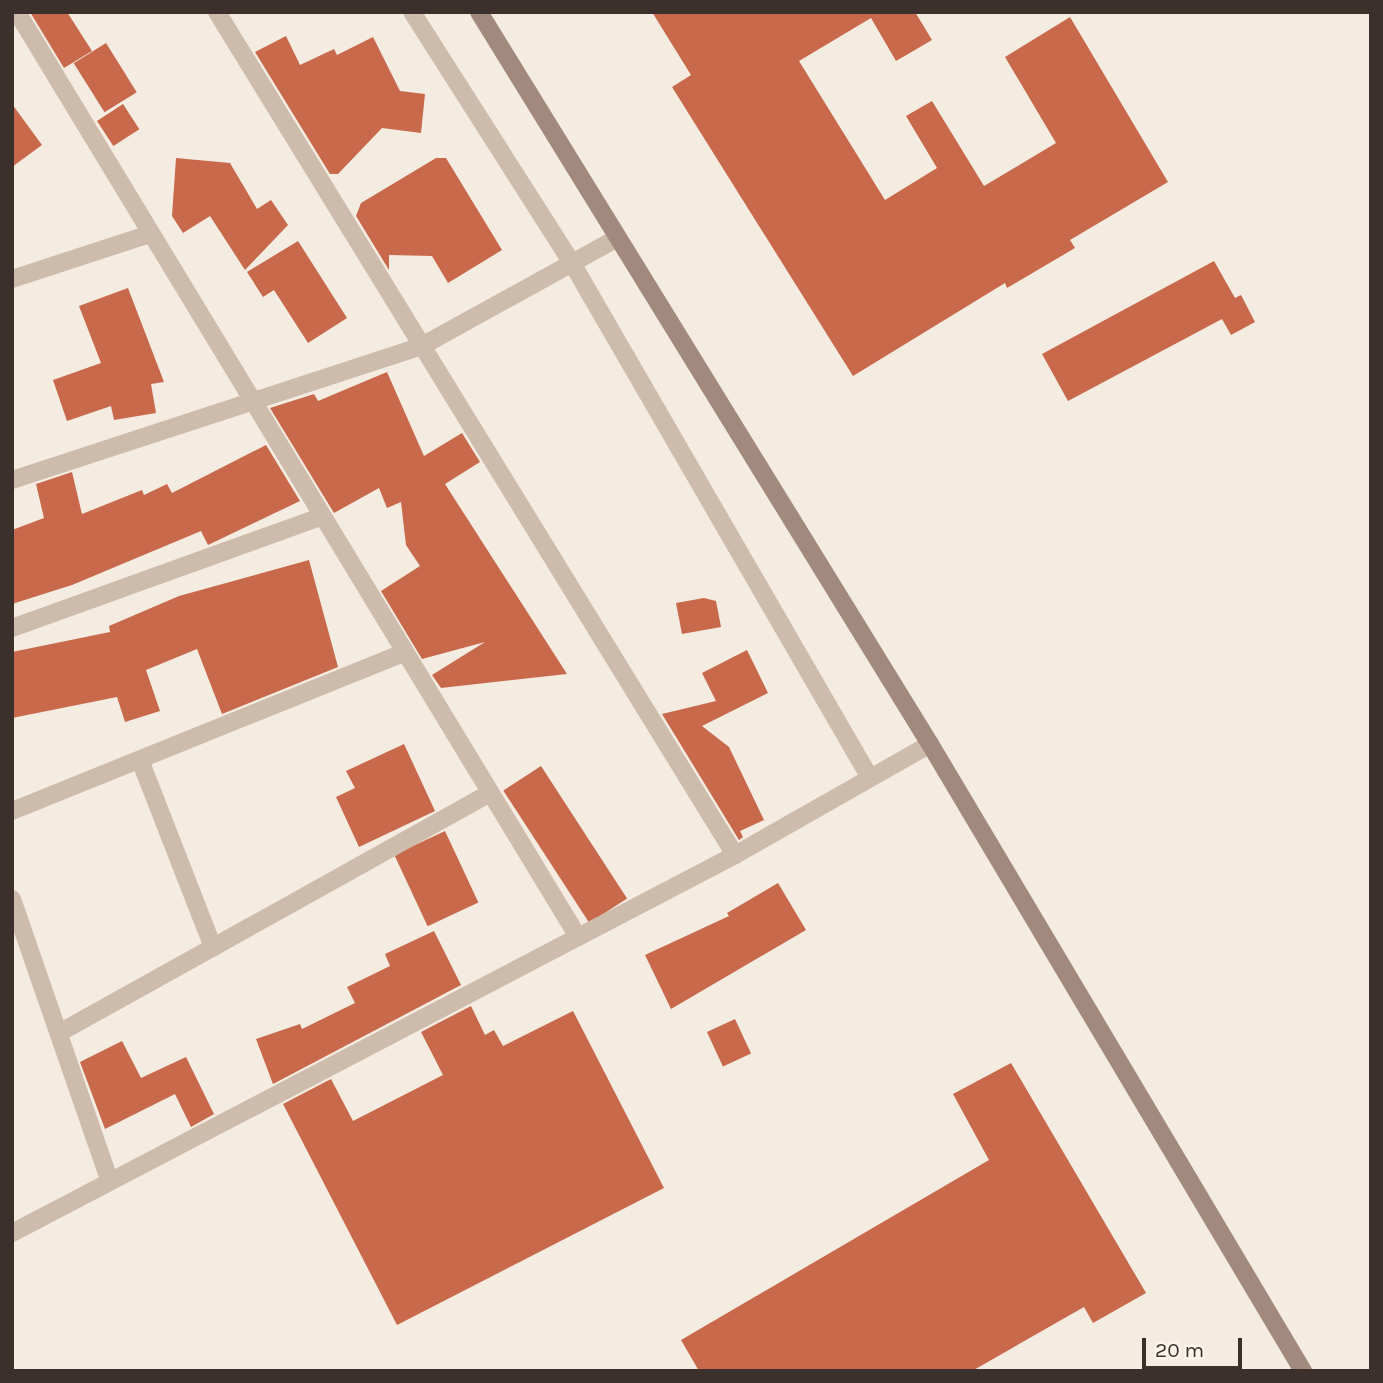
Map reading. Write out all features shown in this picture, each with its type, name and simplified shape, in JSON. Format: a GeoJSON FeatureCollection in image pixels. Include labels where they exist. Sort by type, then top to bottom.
{"type":"FeatureCollection","features":[{"type":"Feature","properties":{"kind":"main road"},"geometry":{"type":"LineString","coordinates":[[479,12],[616,239],[930,744],[1303,1371]]}},
{"type":"Feature","properties":{"kind":"street"},"geometry":{"type":"LineString","coordinates":[[17,12],[250,401],[578,937]]}},
{"type":"Feature","properties":{"kind":"street"},"geometry":{"type":"LineString","coordinates":[[217,12],[420,347],[736,855]]}},
{"type":"Feature","properties":{"kind":"street"},"geometry":{"type":"LineString","coordinates":[[412,12],[572,263],[870,778]]}},
{"type":"Feature","properties":{"kind":"street"},"geometry":{"type":"LineString","coordinates":[[12,279],[150,234]]}},
{"type":"Feature","properties":{"kind":"street"},"geometry":{"type":"LineString","coordinates":[[12,480],[420,347],[616,239]]}},
{"type":"Feature","properties":{"kind":"street"},"geometry":{"type":"LineString","coordinates":[[12,628],[321,517]]}},
{"type":"Feature","properties":{"kind":"street"},"geometry":{"type":"LineString","coordinates":[[12,811],[404,653]]}},
{"type":"Feature","properties":{"kind":"street"},"geometry":{"type":"LineString","coordinates":[[12,1233],[736,855],[930,744]]}},
{"type":"Feature","properties":{"kind":"street"},"geometry":{"type":"LineString","coordinates":[[140,760],[213,947]]}},
{"type":"Feature","properties":{"kind":"street"},"geometry":{"type":"LineString","coordinates":[[59,1033],[490,793]]}},
{"type":"Feature","properties":{"kind":"street"},"geometry":{"type":"LineString","coordinates":[[12,899],[110,1182]]}},
{"type":"Feature","properties":{"kind":"building"},"geometry":{"type":"Polygon","coordinates":[[[30,12],[67,12],[92,51],[64,68],[30,12]]]}},
{"type":"Feature","properties":{"kind":"building"},"geometry":{"type":"Polygon","coordinates":[[[652,12],[915,12],[932,40],[896,61],[871,18],[799,61],[885,200],[937,168],[906,116],[932,101],[984,186],[1056,143],[1005,57],[1070,17],[1168,182],[1070,240],[1075,248],[1007,288],[1005,283],[853,376],[672,87],[691,75],[652,12]]]}},
{"type":"Feature","properties":{"kind":"building"},"geometry":{"type":"Polygon","coordinates":[[[286,36],[300,65],[334,49],[337,55],[373,37],[400,91],[425,94],[421,133],[382,128],[338,174],[330,174],[255,52],[286,36]]]}},
{"type":"Feature","properties":{"kind":"building"},"geometry":{"type":"Polygon","coordinates":[[[106,43],[137,92],[105,112],[74,63],[106,43]]]}},
{"type":"Feature","properties":{"kind":"building"},"geometry":{"type":"Polygon","coordinates":[[[12,104],[42,145],[12,167],[12,104]]]}},
{"type":"Feature","properties":{"kind":"building"},"geometry":{"type":"Polygon","coordinates":[[[123,104],[139,129],[113,146],[97,121],[123,104]]]}},
{"type":"Feature","properties":{"kind":"building"},"geometry":{"type":"Polygon","coordinates":[[[176,158],[230,163],[257,209],[271,200],[288,225],[245,270],[210,216],[183,233],[172,216],[176,158]]]}},
{"type":"Feature","properties":{"kind":"building"},"geometry":{"type":"Polygon","coordinates":[[[436,158],[446,158],[502,250],[448,283],[432,256],[389,255],[389,270],[356,216],[361,203],[436,158]]]}},
{"type":"Feature","properties":{"kind":"building"},"geometry":{"type":"Polygon","coordinates":[[[298,241],[347,318],[308,343],[274,290],[263,297],[247,272],[298,241]]]}},
{"type":"Feature","properties":{"kind":"building"},"geometry":{"type":"Polygon","coordinates":[[[1214,261],[1235,298],[1241,295],[1255,322],[1231,335],[1222,319],[1068,401],[1042,354],[1214,261]]]}},
{"type":"Feature","properties":{"kind":"building"},"geometry":{"type":"Polygon","coordinates":[[[128,288],[164,382],[151,384],[156,413],[114,420],[111,406],[67,421],[53,380],[101,363],[79,306],[128,288]]]}},
{"type":"Feature","properties":{"kind":"building"},"geometry":{"type":"Polygon","coordinates":[[[387,372],[424,456],[462,433],[480,462],[445,484],[567,674],[441,688],[432,675],[485,642],[422,659],[381,591],[420,566],[406,545],[401,502],[387,508],[379,488],[334,513],[270,408],[314,394],[318,401],[387,372]]]}},
{"type":"Feature","properties":{"kind":"building"},"geometry":{"type":"Polygon","coordinates":[[[266,445],[300,501],[208,545],[201,531],[72,585],[12,604],[12,530],[44,518],[36,484],[72,472],[82,514],[142,490],[144,495],[167,484],[172,493],[266,445]]]}},
{"type":"Feature","properties":{"kind":"building"},"geometry":{"type":"Polygon","coordinates":[[[309,560],[338,667],[222,714],[197,649],[146,670],[160,711],[125,722],[117,697],[12,718],[12,652],[110,632],[109,626],[179,596],[309,560]]]}},
{"type":"Feature","properties":{"kind":"building"},"geometry":{"type":"Polygon","coordinates":[[[704,598],[716,601],[721,627],[682,634],[676,603],[704,598]]]}},
{"type":"Feature","properties":{"kind":"building"},"geometry":{"type":"Polygon","coordinates":[[[747,650],[768,693],[702,726],[729,747],[764,820],[740,831],[743,837],[739,840],[662,714],[716,701],[702,673],[747,650]]]}},
{"type":"Feature","properties":{"kind":"building"},"geometry":{"type":"Polygon","coordinates":[[[404,744],[435,811],[359,847],[336,797],[355,788],[346,771],[404,744]]]}},
{"type":"Feature","properties":{"kind":"building"},"geometry":{"type":"Polygon","coordinates":[[[541,766],[627,899],[589,923],[503,791],[541,766]]]}},
{"type":"Feature","properties":{"kind":"building"},"geometry":{"type":"Polygon","coordinates":[[[445,831],[478,903],[428,926],[394,855],[445,831]]]}},
{"type":"Feature","properties":{"kind":"building"},"geometry":{"type":"Polygon","coordinates":[[[778,883],[806,930],[671,1009],[645,955],[729,916],[727,913],[778,883]]]}},
{"type":"Feature","properties":{"kind":"building"},"geometry":{"type":"Polygon","coordinates":[[[434,931],[461,985],[273,1084],[256,1039],[300,1024],[302,1029],[355,1003],[347,987],[390,966],[385,954],[434,931]]]}},
{"type":"Feature","properties":{"kind":"building"},"geometry":{"type":"Polygon","coordinates":[[[471,1006],[485,1035],[494,1030],[503,1046],[573,1011],[664,1188],[397,1325],[283,1104],[331,1079],[353,1121],[443,1075],[421,1032],[471,1006]]]}},
{"type":"Feature","properties":{"kind":"building"},"geometry":{"type":"Polygon","coordinates":[[[735,1019],[751,1053],[723,1067],[707,1032],[735,1019]]]}},
{"type":"Feature","properties":{"kind":"building"},"geometry":{"type":"Polygon","coordinates":[[[122,1041],[141,1078],[186,1057],[214,1114],[191,1127],[175,1094],[105,1129],[80,1062],[122,1041]]]}},
{"type":"Feature","properties":{"kind":"building"},"geometry":{"type":"Polygon","coordinates":[[[1011,1063],[1146,1293],[1093,1323],[1084,1307],[972,1371],[699,1371],[681,1340],[989,1160],[953,1094],[1011,1063]]]}}]}
